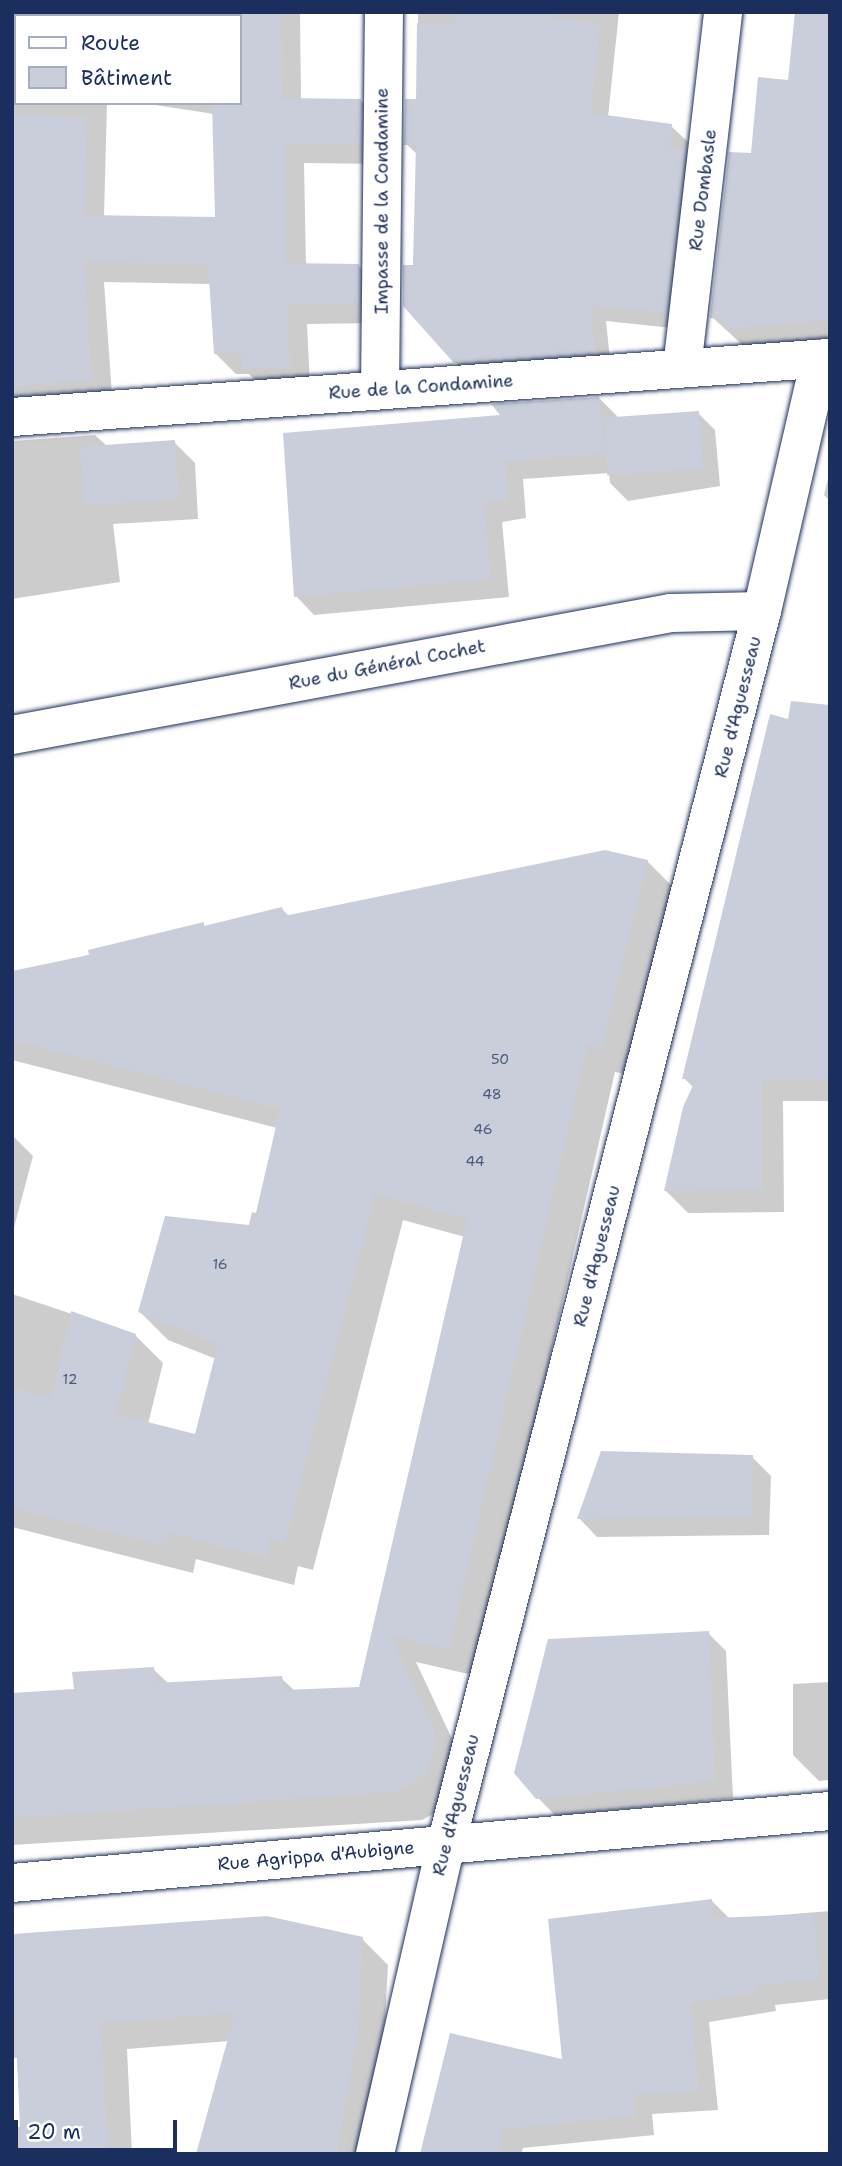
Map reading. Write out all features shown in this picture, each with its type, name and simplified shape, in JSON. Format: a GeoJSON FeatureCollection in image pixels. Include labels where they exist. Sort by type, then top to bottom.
{"type":"FeatureCollection","features":[{"type":"Feature","properties":{"kind":"street","name":"Impasse de la Condamine"},"geometry":{"type":"LineString","coordinates":[[380,390],[384,12]]}},
{"type":"Feature","properties":{"kind":"street","name":"Rue Dombasle"},"geometry":{"type":"LineString","coordinates":[[682,369],[723,12]]}},
{"type":"Feature","properties":{"kind":"street","name":"Rue de la Condamine"},"geometry":{"type":"LineString","coordinates":[[12,417],[825,358]]}},
{"type":"Feature","properties":{"kind":"street","name":"Rue d'Aguesseau"},"geometry":{"type":"LineString","coordinates":[[375,2154],[446,1844],[825,358]]}},
{"type":"Feature","properties":{"kind":"street","name":"Rue du Général Cochet"},"geometry":{"type":"LineString","coordinates":[[12,735],[671,612],[762,611]]}},
{"type":"Feature","properties":{"kind":"street","name":"Rue Agrippa d'Aubigne"},"geometry":{"type":"LineString","coordinates":[[12,1883],[830,1811]]}},
{"type":"Feature","properties":{"kind":"building"},"geometry":{"type":"Polygon","coordinates":[[[281,12],[282,98],[361,99],[361,144],[284,143],[286,263],[359,264],[359,303],[287,305],[290,367],[242,369],[241,353],[214,354],[208,264],[84,262],[92,379],[12,387],[12,115],[87,118],[84,215],[215,217],[212,105],[242,105],[240,14],[281,12]]]}},
{"type":"Feature","properties":{"kind":"building"},"geometry":{"type":"Polygon","coordinates":[[[457,12],[553,12],[553,19],[600,23],[591,113],[672,124],[670,149],[685,150],[666,313],[591,305],[595,353],[454,363],[403,306],[403,265],[413,265],[416,145],[404,145],[405,99],[416,99],[417,23],[457,23],[457,12]]]}},
{"type":"Feature","properties":{"kind":"building"},"geometry":{"type":"Polygon","coordinates":[[[795,12],[830,12],[830,320],[724,329],[726,319],[710,318],[729,152],[751,153],[758,77],[788,80],[795,12]]]}},
{"type":"Feature","properties":{"kind":"building"},"geometry":{"type":"Polygon","coordinates":[[[599,397],[605,454],[505,461],[508,500],[484,503],[491,579],[294,597],[283,433],[500,415],[491,404],[599,397]]]}},
{"type":"Feature","properties":{"kind":"building"},"geometry":{"type":"Polygon","coordinates":[[[699,411],[703,469],[607,476],[603,418],[699,411]]]}},
{"type":"Feature","properties":{"kind":"building"},"geometry":{"type":"Polygon","coordinates":[[[175,440],[179,499],[84,505],[80,447],[175,440]]]}},
{"type":"Feature","properties":{"kind":"building"},"geometry":{"type":"Polygon","coordinates":[[[791,701],[830,705],[830,1079],[762,1079],[762,1190],[664,1191],[683,1107],[696,1079],[682,1079],[770,714],[788,719],[791,701]]]}},
{"type":"Feature","properties":{"kind":"building"},"geometry":{"type":"Polygon","coordinates":[[[605,850],[648,860],[602,1048],[587,1045],[449,1649],[390,1635],[434,1729],[435,1747],[427,1771],[412,1785],[394,1792],[12,1818],[12,1693],[74,1689],[72,1672],[154,1667],[156,1683],[282,1676],[284,1690],[359,1687],[467,1219],[375,1194],[285,1543],[270,1539],[266,1558],[168,1532],[166,1546],[12,1508],[12,1388],[51,1398],[71,1311],[136,1334],[116,1414],[195,1434],[218,1344],[138,1312],[165,1216],[249,1225],[252,1212],[256,1213],[280,1109],[12,1040],[12,971],[89,955],[88,950],[204,922],[204,926],[282,907],[284,916],[605,850]]]}},
{"type":"Feature","properties":{"kind":"building"},"geometry":{"type":"Polygon","coordinates":[[[601,1451],[753,1455],[751,1516],[577,1519],[601,1451]]]}},
{"type":"Feature","properties":{"kind":"building"},"geometry":{"type":"Polygon","coordinates":[[[709,1631],[715,1781],[536,1799],[514,1773],[548,1639],[709,1631]]]}},
{"type":"Feature","properties":{"kind":"building"},"geometry":{"type":"Polygon","coordinates":[[[712,1899],[714,1918],[814,1914],[819,1979],[757,1986],[758,1992],[690,2003],[699,2091],[633,2095],[636,2116],[503,2129],[498,2154],[420,2154],[450,2033],[562,2059],[548,1919],[712,1899]]]}},
{"type":"Feature","properties":{"kind":"building"},"geometry":{"type":"Polygon","coordinates":[[[267,1916],[363,1937],[358,2030],[337,2154],[196,2154],[235,2013],[101,2023],[108,2154],[21,2154],[12,1934],[267,1916]]]}}]}
